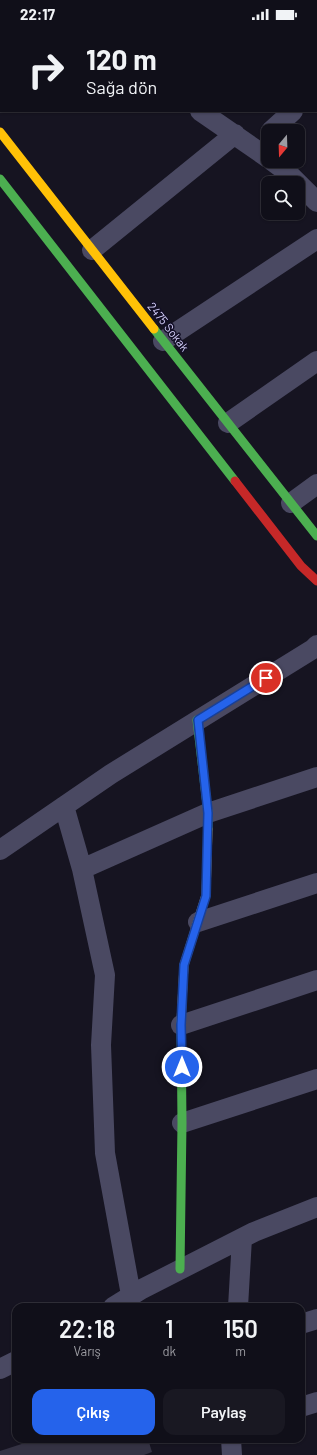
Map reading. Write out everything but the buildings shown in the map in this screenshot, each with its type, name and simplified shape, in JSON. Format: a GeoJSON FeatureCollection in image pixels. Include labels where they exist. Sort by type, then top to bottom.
{"type":"FeatureCollection","features":[{"type":"Feature","properties":{"kind":"main road","name":"2475 Sokak"},"geometry":{"type":"LineString","coordinates":[[0,132],[290,504],[317,536]]}},
{"type":"Feature","properties":{"kind":"main road"},"geometry":{"type":"LineString","coordinates":[[0,179],[301,566],[317,581]]}},
{"type":"Feature","properties":{"kind":"main road"},"geometry":{"type":"LineString","coordinates":[[180,1269],[182,1123],[181,1025],[184,965],[206,896],[208,813],[198,720]]}},
{"type":"Feature","properties":{"kind":"street"},"geometry":{"type":"LineString","coordinates":[[202,112],[261,152]]}},
{"type":"Feature","properties":{"kind":"street"},"geometry":{"type":"LineString","coordinates":[[279,124],[292,112]]}},
{"type":"Feature","properties":{"kind":"street"},"geometry":{"type":"LineString","coordinates":[[92,250],[235,134]]}},
{"type":"Feature","properties":{"kind":"street"},"geometry":{"type":"LineString","coordinates":[[282,168],[317,202]]}},
{"type":"Feature","properties":{"kind":"street"},"geometry":{"type":"LineString","coordinates":[[163,341],[317,239]]}},
{"type":"Feature","properties":{"kind":"street"},"geometry":{"type":"LineString","coordinates":[[228,423],[317,361]]}},
{"type":"Feature","properties":{"kind":"street"},"geometry":{"type":"LineString","coordinates":[[290,504],[317,484]]}},
{"type":"Feature","properties":{"kind":"street"},"geometry":{"type":"LineString","coordinates":[[0,850],[111,774],[313,649],[317,645]]}},
{"type":"Feature","properties":{"kind":"street"},"geometry":{"type":"LineString","coordinates":[[82,869],[208,813],[317,777]]}},
{"type":"Feature","properties":{"kind":"street"},"geometry":{"type":"LineString","coordinates":[[64,806],[82,869],[105,975],[101,1045],[105,1153],[131,1295]]}},
{"type":"Feature","properties":{"kind":"street"},"geometry":{"type":"LineString","coordinates":[[198,922],[317,883]]}},
{"type":"Feature","properties":{"kind":"street"},"geometry":{"type":"LineString","coordinates":[[181,1025],[317,980]]}},
{"type":"Feature","properties":{"kind":"street"},"geometry":{"type":"LineString","coordinates":[[182,1123],[317,1079]]}},
{"type":"Feature","properties":{"kind":"street"},"geometry":{"type":"LineString","coordinates":[[119,1303],[180,1269],[242,1238],[317,1207]]}},
{"type":"Feature","properties":{"kind":"street"},"geometry":{"type":"LineString","coordinates":[[238,1303],[242,1238]]}},
{"type":"Feature","properties":{"kind":"street"},"geometry":{"type":"LineString","coordinates":[[305,1323],[317,1319]]}},
{"type":"Feature","properties":{"kind":"street"},"geometry":{"type":"LineString","coordinates":[[0,1369],[12,1363]]}},
{"type":"Feature","properties":{"kind":"street"},"geometry":{"type":"LineString","coordinates":[[305,1406],[317,1402]]}},
{"type":"Feature","properties":{"kind":"street"},"geometry":{"type":"LineString","coordinates":[[231,1443],[232,1455]]}},
{"type":"Feature","properties":{"kind":"traffic: fast"},"geometry":{"type":"LineString","coordinates":[[0,179],[235,481]]}},
{"type":"Feature","properties":{"kind":"traffic: fast"},"geometry":{"type":"LineString","coordinates":[[154,329],[317,536]]}},
{"type":"Feature","properties":{"kind":"traffic: fast"},"geometry":{"type":"LineString","coordinates":[[197,720],[208,813],[208,829]]}},
{"type":"Feature","properties":{"kind":"traffic: fast"},"geometry":{"type":"LineString","coordinates":[[180,1269],[182,1123],[181,1022]]}},
{"type":"Feature","properties":{"kind":"traffic: slow"},"geometry":{"type":"LineString","coordinates":[[0,132],[154,329]]}},
{"type":"Feature","properties":{"kind":"traffic: slow"},"geometry":{"type":"LineString","coordinates":[[181,1022],[184,965],[206,895],[208,829]]}},
{"type":"Feature","properties":{"kind":"traffic: jam"},"geometry":{"type":"LineString","coordinates":[[235,481],[301,566],[317,581]]}},
{"type":"Feature","properties":{"kind":"route"},"geometry":{"type":"LineString","coordinates":[[182,1067],[181,1025],[184,965],[206,896],[208,813],[198,720],[266,678]]}}]}
